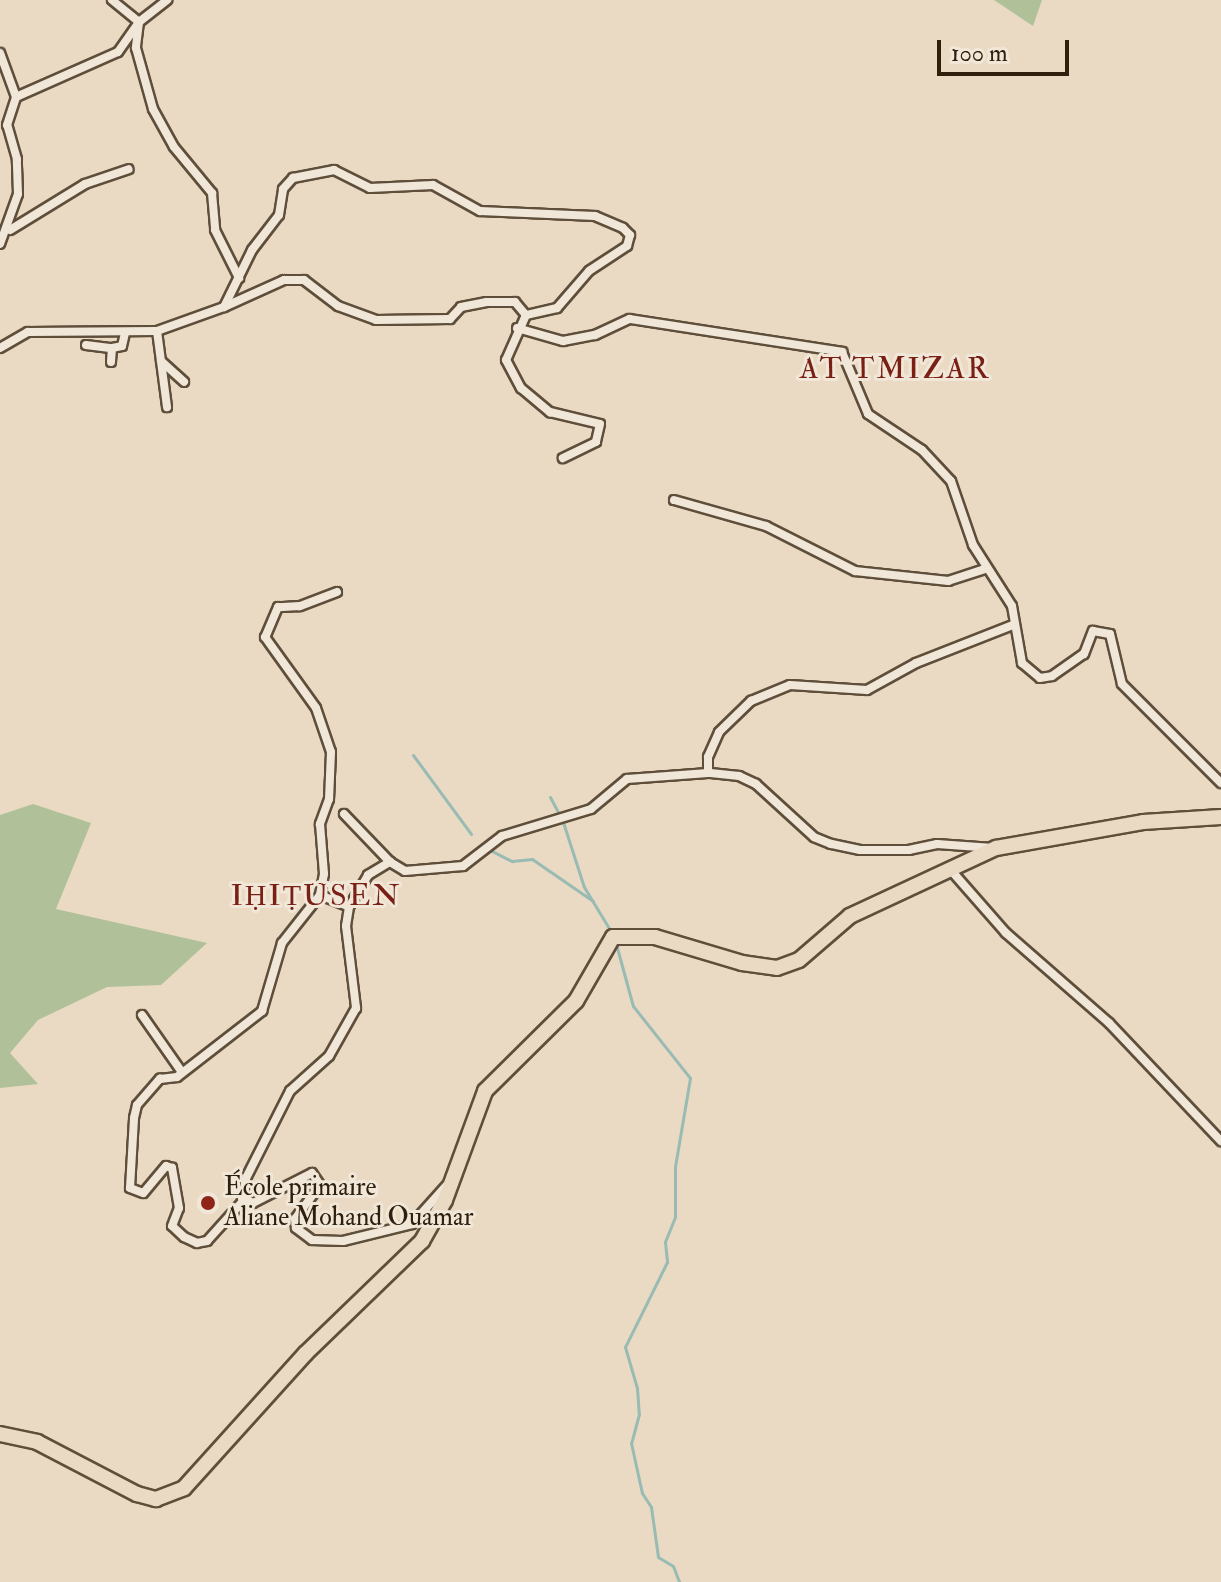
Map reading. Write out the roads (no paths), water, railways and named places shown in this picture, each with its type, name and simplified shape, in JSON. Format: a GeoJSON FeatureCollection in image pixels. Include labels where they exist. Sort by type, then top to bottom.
{"type":"FeatureCollection","features":[{"type":"Feature","properties":{"kind":"main road"},"geometry":{"type":"LineString","coordinates":[[0,1434],[37,1442],[137,1494],[156,1499],[172,1495],[211,1463],[305,1354],[422,1241],[454,1175],[485,1091],[576,1001],[613,937],[655,937],[742,963],[777,968],[799,960],[850,916],[996,848],[1143,822],[1221,817]]}},
{"type":"Feature","properties":{"kind":"street"},"geometry":{"type":"LineString","coordinates":[[112,0],[139,22]]}},
{"type":"Feature","properties":{"kind":"street"},"geometry":{"type":"LineString","coordinates":[[16,97],[118,52],[139,22],[167,0]]}},
{"type":"Feature","properties":{"kind":"street"},"geometry":{"type":"LineString","coordinates":[[139,22],[136,48],[153,109],[174,147],[212,193],[215,230],[239,278]]}},
{"type":"Feature","properties":{"kind":"street"},"geometry":{"type":"LineString","coordinates":[[0,53],[16,97],[7,125],[18,185],[9,230],[0,244]]}},
{"type":"Feature","properties":{"kind":"street"},"geometry":{"type":"LineString","coordinates":[[9,230],[85,184],[129,169]]}},
{"type":"Feature","properties":{"kind":"street"},"geometry":{"type":"LineString","coordinates":[[224,307],[252,250],[279,215],[283,189],[293,178],[334,170],[370,188],[433,185],[480,211],[595,216],[630,235],[627,246],[589,271],[557,308],[526,315],[517,328],[506,360],[521,388],[550,412],[600,424],[596,442],[563,458]]}},
{"type":"Feature","properties":{"kind":"street"},"geometry":{"type":"LineString","coordinates":[[0,348],[28,332],[79,328],[125,333],[157,331],[224,307],[284,280],[304,280],[338,306],[376,320],[450,319],[461,307],[487,302],[515,302],[526,315]]}},
{"type":"Feature","properties":{"kind":"street"},"geometry":{"type":"LineString","coordinates":[[517,328],[563,341],[595,335],[630,319],[842,352],[868,414],[942,467],[986,569],[1012,606],[1022,663],[1040,678],[1074,665],[1093,631],[1110,634],[1122,684],[1221,783]]}},
{"type":"Feature","properties":{"kind":"street"},"geometry":{"type":"LineString","coordinates":[[157,331],[167,407]]}},
{"type":"Feature","properties":{"kind":"street"},"geometry":{"type":"LineString","coordinates":[[86,345],[122,346],[125,333]]}},
{"type":"Feature","properties":{"kind":"street"},"geometry":{"type":"LineString","coordinates":[[111,362],[112,348]]}},
{"type":"Feature","properties":{"kind":"street"},"geometry":{"type":"LineString","coordinates":[[160,360],[184,382]]}},
{"type":"Feature","properties":{"kind":"street"},"geometry":{"type":"LineString","coordinates":[[674,500],[766,526],[855,571],[948,581],[986,569]]}},
{"type":"Feature","properties":{"kind":"street"},"geometry":{"type":"LineString","coordinates":[[337,592],[300,606],[278,607],[265,637],[316,708],[331,752],[329,799],[320,824],[324,874],[320,895],[282,943],[262,1011],[177,1077],[160,1079],[137,1105],[130,1188],[143,1193],[166,1166],[172,1168],[179,1208],[172,1226],[197,1243],[219,1232],[244,1200],[246,1178],[290,1091],[329,1056],[356,1008],[346,926],[349,907],[368,875],[390,862]]}},
{"type":"Feature","properties":{"kind":"street"},"geometry":{"type":"LineString","coordinates":[[708,773],[711,745],[719,732],[751,701],[790,685],[867,690],[916,663],[1013,625]]}},
{"type":"Feature","properties":{"kind":"street"},"geometry":{"type":"LineString","coordinates":[[344,814],[390,862],[405,871],[463,866],[502,836],[591,809],[627,779],[708,773],[739,776],[756,784],[814,837],[831,844],[860,850],[909,850],[937,844],[996,848]]}},
{"type":"Feature","properties":{"kind":"street"},"geometry":{"type":"LineString","coordinates":[[949,868],[1006,933],[1109,1023],[1221,1141]]}},
{"type":"Feature","properties":{"kind":"street"},"geometry":{"type":"LineString","coordinates":[[320,895],[349,907]]}},
{"type":"Feature","properties":{"kind":"street"},"geometry":{"type":"LineString","coordinates":[[142,1015],[181,1071]]}},
{"type":"Feature","properties":{"kind":"street"},"geometry":{"type":"LineString","coordinates":[[244,1200],[253,1203],[312,1173],[320,1185],[295,1219],[296,1228],[312,1240],[343,1241],[412,1224],[454,1175]]}},
{"type":"Feature","properties":{"kind":"waterway"},"geometry":{"type":"LineString","coordinates":[[413,755],[471,834]]}},
{"type":"Feature","properties":{"kind":"waterway"},"geometry":{"type":"LineString","coordinates":[[550,797],[558,812]]}},
{"type":"Feature","properties":{"kind":"waterway"},"geometry":{"type":"LineString","coordinates":[[562,819],[584,887],[610,930]]}},
{"type":"Feature","properties":{"kind":"waterway"},"geometry":{"type":"LineString","coordinates":[[488,849],[512,861],[532,859],[593,901]]}},
{"type":"Feature","properties":{"kind":"waterway"},"geometry":{"type":"LineString","coordinates":[[616,944],[633,1006],[690,1078],[675,1167],[675,1217],[665,1242],[667,1262],[625,1347],[637,1388],[639,1414],[631,1443],[642,1493],[651,1507],[658,1557],[673,1566],[679,1582]]}},
{"type":"Feature","properties":{"kind":"place","name":"École primaire Aliane Mohand Ouamar"},"geometry":{"type":"Point","coordinates":[208,1203]}},
{"type":"Feature","properties":{"kind":"district","name":"AT TMIZAR"},"geometry":{"type":"Point","coordinates":[895,369]}},
{"type":"Feature","properties":{"kind":"district","name":"IḤIṬUSEN"},"geometry":{"type":"Point","coordinates":[316,896]}}]}
